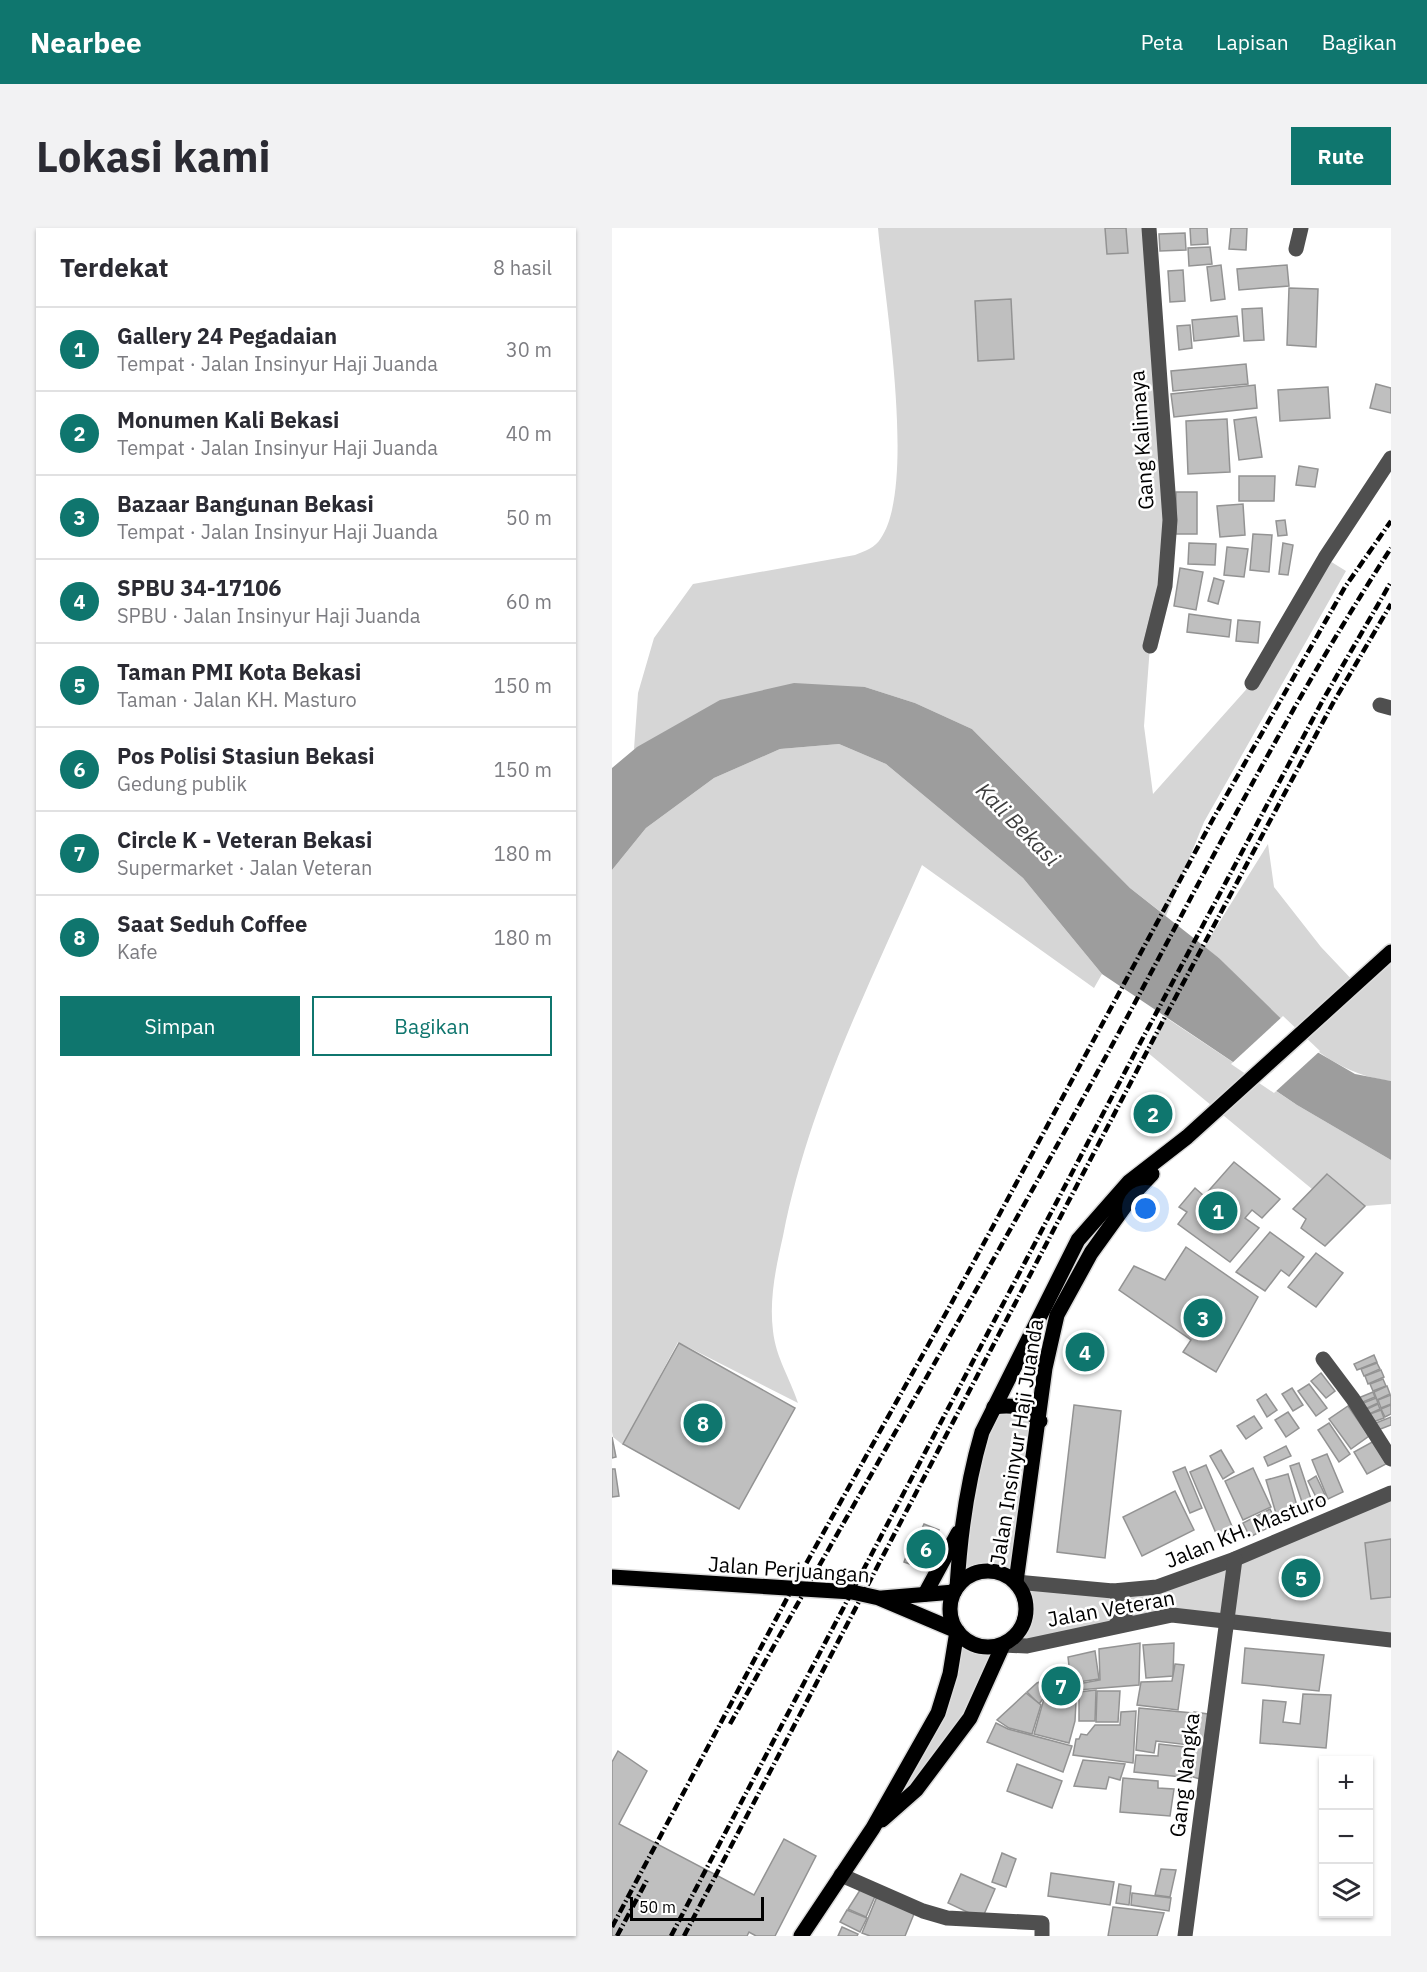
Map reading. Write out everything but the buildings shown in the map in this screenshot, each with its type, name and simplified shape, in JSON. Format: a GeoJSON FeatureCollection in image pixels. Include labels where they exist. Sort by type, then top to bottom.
{"type":"FeatureCollection","features":[{"type":"Feature","properties":{"kind":"main road","name":"Jalan Insinyur Haji Juanda"},"geometry":{"type":"LineString","coordinates":[[1016,1582],[1048,1357],[1058,1315],[1091,1253],[1135,1192],[1188,1137],[1391,952]]}},
{"type":"Feature","properties":{"kind":"main road","name":"Jalan Insinyur Haji Juanda"},"geometry":{"type":"LineString","coordinates":[[956,1589],[961,1527],[973,1461],[982,1432],[1078,1240],[1129,1182],[1188,1137]]}},
{"type":"Feature","properties":{"kind":"main road"},"geometry":{"type":"LineString","coordinates":[[994,1407],[1014,1404],[1040,1420]]}},
{"type":"Feature","properties":{"kind":"main road"},"geometry":{"type":"LineString","coordinates":[[925,1594],[961,1527]]}},
{"type":"Feature","properties":{"kind":"main road"},"geometry":{"type":"LineString","coordinates":[[981,1571],[998,1572],[1016,1582],[1024,1595],[1027,1615],[1018,1635],[1003,1645],[980,1647],[966,1641],[957,1631],[950,1613],[956,1589],[970,1576],[981,1571]]}},
{"type":"Feature","properties":{"kind":"main road","name":"Jalan Perjuangan"},"geometry":{"type":"LineString","coordinates":[[612,1577],[711,1585],[834,1590],[879,1598],[957,1631]]}},
{"type":"Feature","properties":{"kind":"main road"},"geometry":{"type":"LineString","coordinates":[[879,1598],[956,1589]]}},
{"type":"Feature","properties":{"kind":"main road"},"geometry":{"type":"LineString","coordinates":[[801,1936],[873,1828],[938,1713],[950,1674],[957,1631]]}},
{"type":"Feature","properties":{"kind":"main road"},"geometry":{"type":"LineString","coordinates":[[873,1828],[916,1790],[970,1718],[1003,1645]]}},
{"type":"Feature","properties":{"kind":"street","name":"Gang Kalimaya"},"geometry":{"type":"LineString","coordinates":[[1149,228],[1170,520],[1165,586],[1150,646]]}},
{"type":"Feature","properties":{"kind":"street"},"geometry":{"type":"LineString","coordinates":[[1296,249],[1300,228]]}},
{"type":"Feature","properties":{"kind":"street"},"geometry":{"type":"LineString","coordinates":[[1252,682],[1325,558],[1391,458]]}},
{"type":"Feature","properties":{"kind":"street"},"geometry":{"type":"LineString","coordinates":[[1323,1359],[1353,1399],[1391,1459]]}},
{"type":"Feature","properties":{"kind":"street","name":"Jalan KH. Masturo"},"geometry":{"type":"LineString","coordinates":[[1016,1582],[1113,1591],[1156,1587],[1235,1559],[1391,1493]]}},
{"type":"Feature","properties":{"kind":"street"},"geometry":{"type":"LineString","coordinates":[[1227,1620],[1235,1559]]}},
{"type":"Feature","properties":{"kind":"street"},"geometry":{"type":"LineString","coordinates":[[1113,1591],[1123,1599],[1126,1612],[1115,1626]]}},
{"type":"Feature","properties":{"kind":"street","name":"Jalan Veteran"},"geometry":{"type":"LineString","coordinates":[[1003,1645],[1027,1646],[1172,1615],[1391,1640]]}},
{"type":"Feature","properties":{"kind":"street","name":"Gang Nangka"},"geometry":{"type":"LineString","coordinates":[[1185,1936],[1227,1620]]}},
{"type":"Feature","properties":{"kind":"street"},"geometry":{"type":"LineString","coordinates":[[841,1875],[886,1896],[947,1918],[1042,1923],[1042,1936]]}},
{"type":"Feature","properties":{"kind":"shaded area"},"geometry":{"type":"Polygon","coordinates":[[[878,228],[1149,228],[1170,520],[1150,646],[1144,726],[1153,794],[1252,683],[1325,558],[1346,571],[1204,822],[1166,916],[1130,888],[972,729],[915,703],[865,687],[634,749],[638,693],[654,638],[693,584],[855,555],[873,547],[881,538],[891,512],[897,477],[897,434],[891,342],[878,228]]]}},
{"type":"Feature","properties":{"kind":"shaded area"},"geometry":{"type":"Polygon","coordinates":[[[839,744],[886,764],[1023,878],[1102,974],[1094,988],[922,865],[842,1047],[808,1139],[794,1187],[776,1271],[772,1319],[777,1350],[798,1403],[678,1342],[623,1445],[613,1437],[612,1432],[612,870],[646,828],[714,778],[780,749],[839,744]]]}},
{"type":"Feature","properties":{"kind":"shaded area"},"geometry":{"type":"Polygon","coordinates":[[[1268,844],[1274,887],[1321,947],[1356,984],[1391,952],[1391,1081],[1365,1075],[1340,1065],[1318,1051],[1276,1016],[1219,958],[1204,947],[1268,844]]]}},
{"type":"Feature","properties":{"kind":"shaded area"},"geometry":{"type":"Polygon","coordinates":[[[1165,1017],[1297,1105],[1391,1160],[1391,1204],[1365,1206],[1328,1174],[1312,1189],[1147,1052],[1165,1017]]]}},
{"type":"Feature","properties":{"kind":"shaded area"},"geometry":{"type":"Polygon","coordinates":[[[994,1407],[1040,1421],[1016,1582],[1140,1591],[1391,1493],[1391,1539],[1365,1543],[1371,1599],[1391,1597],[1391,1640],[1172,1615],[1003,1645],[970,1718],[873,1828],[907,1767],[962,1637],[978,1646],[996,1647],[1014,1639],[1023,1625],[1026,1609],[1022,1594],[1013,1581],[1000,1572],[983,1572],[963,1581],[961,1527],[994,1407]]]}},
{"type":"Feature","properties":{"kind":"water","name":"Kali Bekasi"},"geometry":{"type":"Polygon","coordinates":[[[794,683],[865,687],[915,703],[972,729],[1130,888],[1219,958],[1312,1049],[1355,1074],[1391,1081],[1391,1160],[1297,1105],[1102,974],[1023,878],[886,764],[839,744],[780,749],[714,778],[646,828],[612,870],[612,768],[637,747],[720,700],[794,683]]]}},
{"type":"Feature","properties":{"kind":"pier"},"geometry":{"type":"Polygon","coordinates":[[[1283,1016],[1320,1051],[1274,1093],[1231,1064],[1283,1016]]]}},
{"type":"Feature","properties":{"kind":"railway"},"geometry":{"type":"LineString","coordinates":[[612,1927],[792,1589],[951,1304],[1213,819],[1345,587],[1391,521]]}},
{"type":"Feature","properties":{"kind":"railway"},"geometry":{"type":"LineString","coordinates":[[730,1724],[1048,1161],[1311,678],[1391,548]]}},
{"type":"Feature","properties":{"kind":"railway"},"geometry":{"type":"LineString","coordinates":[[671,1936],[1137,1049],[1324,698],[1391,582]]}},
{"type":"Feature","properties":{"kind":"railway"},"geometry":{"type":"LineString","coordinates":[[684,1936],[1165,1017],[1333,703],[1391,604]]}},
{"type":"Feature","properties":{"kind":"railway"},"geometry":{"type":"LineString","coordinates":[[617,1936],[647,1880]]}},
{"type":"Feature","properties":{"kind":"place","name":"Monumen Kali Bekasi"},"geometry":{"type":"Point","coordinates":[1153,1114]}},
{"type":"Feature","properties":{"kind":"place","name":"Gallery 24 Pegadaian"},"geometry":{"type":"Point","coordinates":[1218,1211]}},
{"type":"Feature","properties":{"kind":"place","name":"Bazaar Bangunan Bekasi"},"geometry":{"type":"Point","coordinates":[1203,1318]}},
{"type":"Feature","properties":{"kind":"place","name":"SPBU 34-17106"},"geometry":{"type":"Point","coordinates":[1085,1352]}},
{"type":"Feature","properties":{"kind":"place","name":"Saat Seduh Coffee"},"geometry":{"type":"Point","coordinates":[703,1423]}},
{"type":"Feature","properties":{"kind":"place","name":"Pos Polisi Stasiun Bekasi"},"geometry":{"type":"Point","coordinates":[926,1549]}},
{"type":"Feature","properties":{"kind":"place","name":"Taman PMI Kota Bekasi"},"geometry":{"type":"Point","coordinates":[1301,1578]}},
{"type":"Feature","properties":{"kind":"place","name":"Circle K - Veteran Bekasi"},"geometry":{"type":"Point","coordinates":[1061,1686]}}]}
